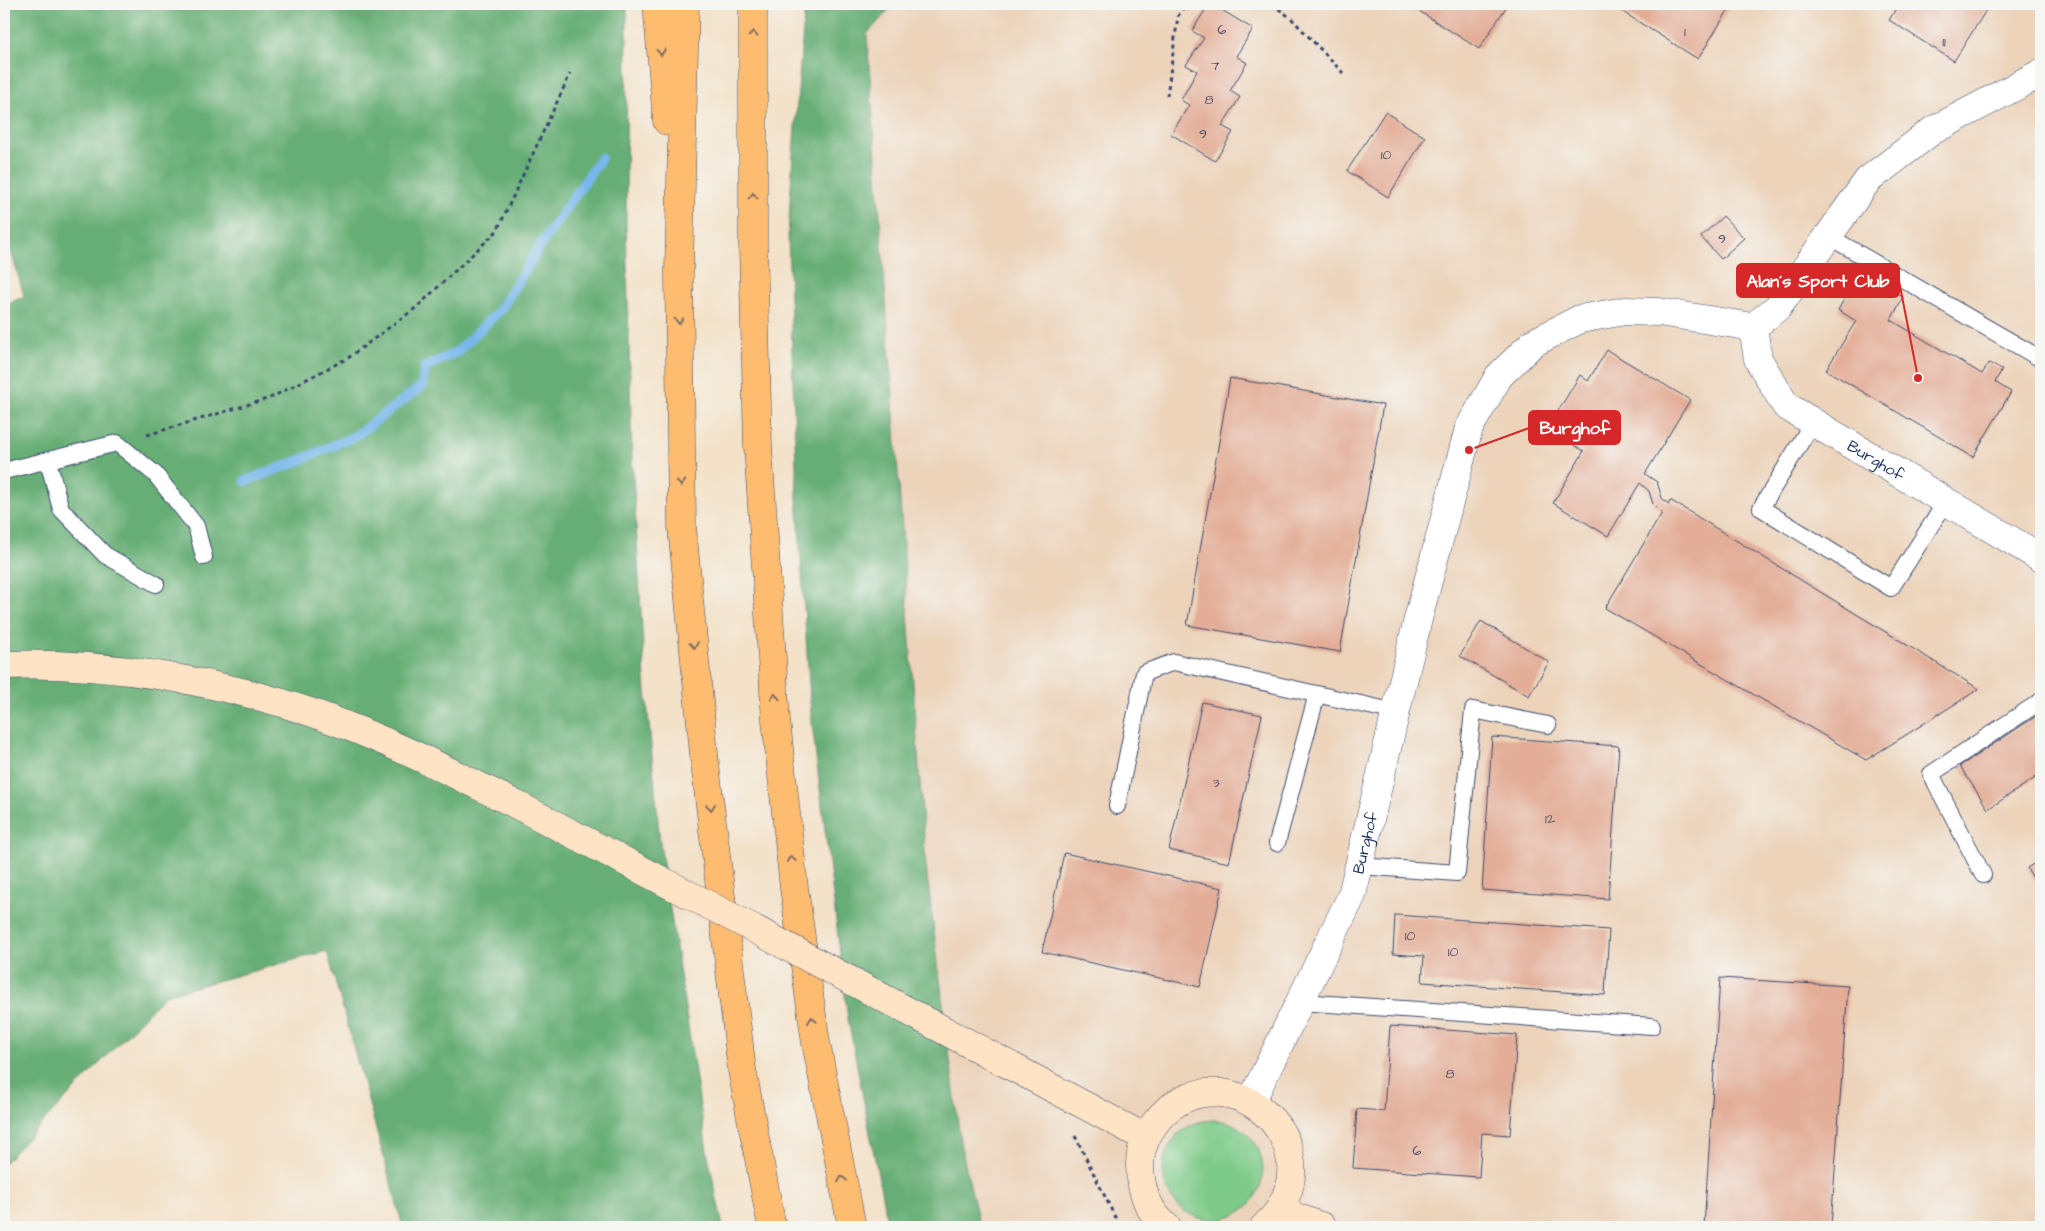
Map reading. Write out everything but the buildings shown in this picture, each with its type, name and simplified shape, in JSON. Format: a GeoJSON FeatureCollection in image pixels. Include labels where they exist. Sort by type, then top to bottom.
{"type":"FeatureCollection","features":[{"type":"Feature","properties":{"kind":"highway"},"geometry":{"type":"LineString","coordinates":[[657,4],[679,272]]}},
{"type":"Feature","properties":{"kind":"highway"},"geometry":{"type":"LineString","coordinates":[[685,4],[679,272],[682,527],[706,764],[742,1070],[772,1227]]}},
{"type":"Feature","properties":{"kind":"highway"},"geometry":{"type":"LineString","coordinates":[[753,4],[753,245],[758,446],[776,720],[794,888],[816,1043],[852,1227]]}},
{"type":"Feature","properties":{"kind":"street"},"geometry":{"type":"LineString","coordinates":[[1753,327],[1778,307],[1868,180],[1932,131],[2041,73]]}},
{"type":"Feature","properties":{"kind":"street","name":"Burghof"},"geometry":{"type":"LineString","coordinates":[[1251,1102],[1352,895],[1418,619],[1469,428],[1499,376],[1533,343],[1580,319],[1625,310],[1659,312],[1753,327],[1758,359],[1786,406],[1947,500],[2041,558]]}},
{"type":"Feature","properties":{"kind":"street"},"geometry":{"type":"LineString","coordinates":[[4,665],[78,667],[136,673],[191,682],[242,693],[313,713],[379,739],[517,805],[747,925],[1146,1138]]}},
{"type":"Feature","properties":{"kind":"street"},"geometry":{"type":"LineString","coordinates":[[1167,1227],[1159,1221],[1146,1202],[1140,1181],[1140,1159],[1146,1138],[1155,1123],[1167,1110],[1182,1100],[1199,1094],[1216,1093],[1234,1095],[1251,1102],[1268,1114],[1281,1131],[1289,1150],[1292,1171],[1288,1192],[1272,1219],[1323,1227]]}},
{"type":"Feature","properties":{"kind":"lane"},"geometry":{"type":"LineString","coordinates":[[1828,236],[2041,359]]}},
{"type":"Feature","properties":{"kind":"lane"},"geometry":{"type":"LineString","coordinates":[[1813,422],[1761,508],[1891,588],[1947,500]]}},
{"type":"Feature","properties":{"kind":"lane"},"geometry":{"type":"LineString","coordinates":[[4,471],[117,443],[155,474],[196,526],[204,557]]}},
{"type":"Feature","properties":{"kind":"lane"},"geometry":{"type":"LineString","coordinates":[[48,461],[61,509],[106,555],[156,584]]}},
{"type":"Feature","properties":{"kind":"lane"},"geometry":{"type":"LineString","coordinates":[[1118,806],[1144,673],[1174,662],[1396,712]]}},
{"type":"Feature","properties":{"kind":"lane"},"geometry":{"type":"LineString","coordinates":[[1277,843],[1316,694]]}},
{"type":"Feature","properties":{"kind":"lane"},"geometry":{"type":"LineString","coordinates":[[1983,875],[1930,774],[2041,701]]}},
{"type":"Feature","properties":{"kind":"lane"},"geometry":{"type":"LineString","coordinates":[[1359,866],[1457,873],[1473,710],[1548,725]]}},
{"type":"Feature","properties":{"kind":"lane"},"geometry":{"type":"LineString","coordinates":[[1300,1002],[1652,1026]]}},
{"type":"Feature","properties":{"kind":"path"},"geometry":{"type":"LineString","coordinates":[[1167,96],[1178,16],[1186,4]]}},
{"type":"Feature","properties":{"kind":"path"},"geometry":{"type":"LineString","coordinates":[[1272,4],[1291,18],[1343,73]]}},
{"type":"Feature","properties":{"kind":"path"},"geometry":{"type":"LineString","coordinates":[[117,443],[270,398],[348,358],[418,307],[497,231],[570,74]]}},
{"type":"Feature","properties":{"kind":"path"},"geometry":{"type":"LineString","coordinates":[[1055,1089],[1120,1227]]}},
{"type":"Feature","properties":{"kind":"shaded area"},"geometry":{"type":"Polygon","coordinates":[[[894,4],[2041,4],[2041,1219],[2010,1227],[980,1227],[961,1147],[926,867],[867,34],[894,4]]]}},
{"type":"Feature","properties":{"kind":"green space"},"geometry":{"type":"Polygon","coordinates":[[[4,4],[627,4],[626,225],[632,457],[645,680],[660,843],[707,1151],[723,1227],[403,1227],[327,951],[165,995],[4,1163],[4,306],[24,296],[4,227],[4,4]]]}},
{"type":"Feature","properties":{"kind":"green space"},"geometry":{"type":"Polygon","coordinates":[[[805,4],[894,4],[867,34],[926,867],[961,1147],[980,1227],[888,1227],[848,1019],[811,715],[797,497],[788,238],[805,4]]]}},
{"type":"Feature","properties":{"kind":"green space"},"geometry":{"type":"Polygon","coordinates":[[[1213,1120],[1232,1123],[1249,1134],[1260,1151],[1263,1170],[1260,1189],[1249,1206],[1232,1217],[1213,1220],[1194,1217],[1177,1206],[1166,1189],[1163,1170],[1166,1151],[1177,1134],[1194,1123],[1213,1120]]]}},
{"type":"Feature","properties":{"kind":"waterway"},"geometry":{"type":"LineString","coordinates":[[245,481],[291,464],[355,436],[422,386],[425,367],[457,352],[500,310],[543,241],[601,158]]}},
{"type":"Feature","properties":{"kind":"place","name":"Alan´s Sport Club"},"geometry":{"type":"Point","coordinates":[1918,378]}},
{"type":"Feature","properties":{"kind":"place","name":"Burghof"},"geometry":{"type":"Point","coordinates":[1469,450]}}]}
